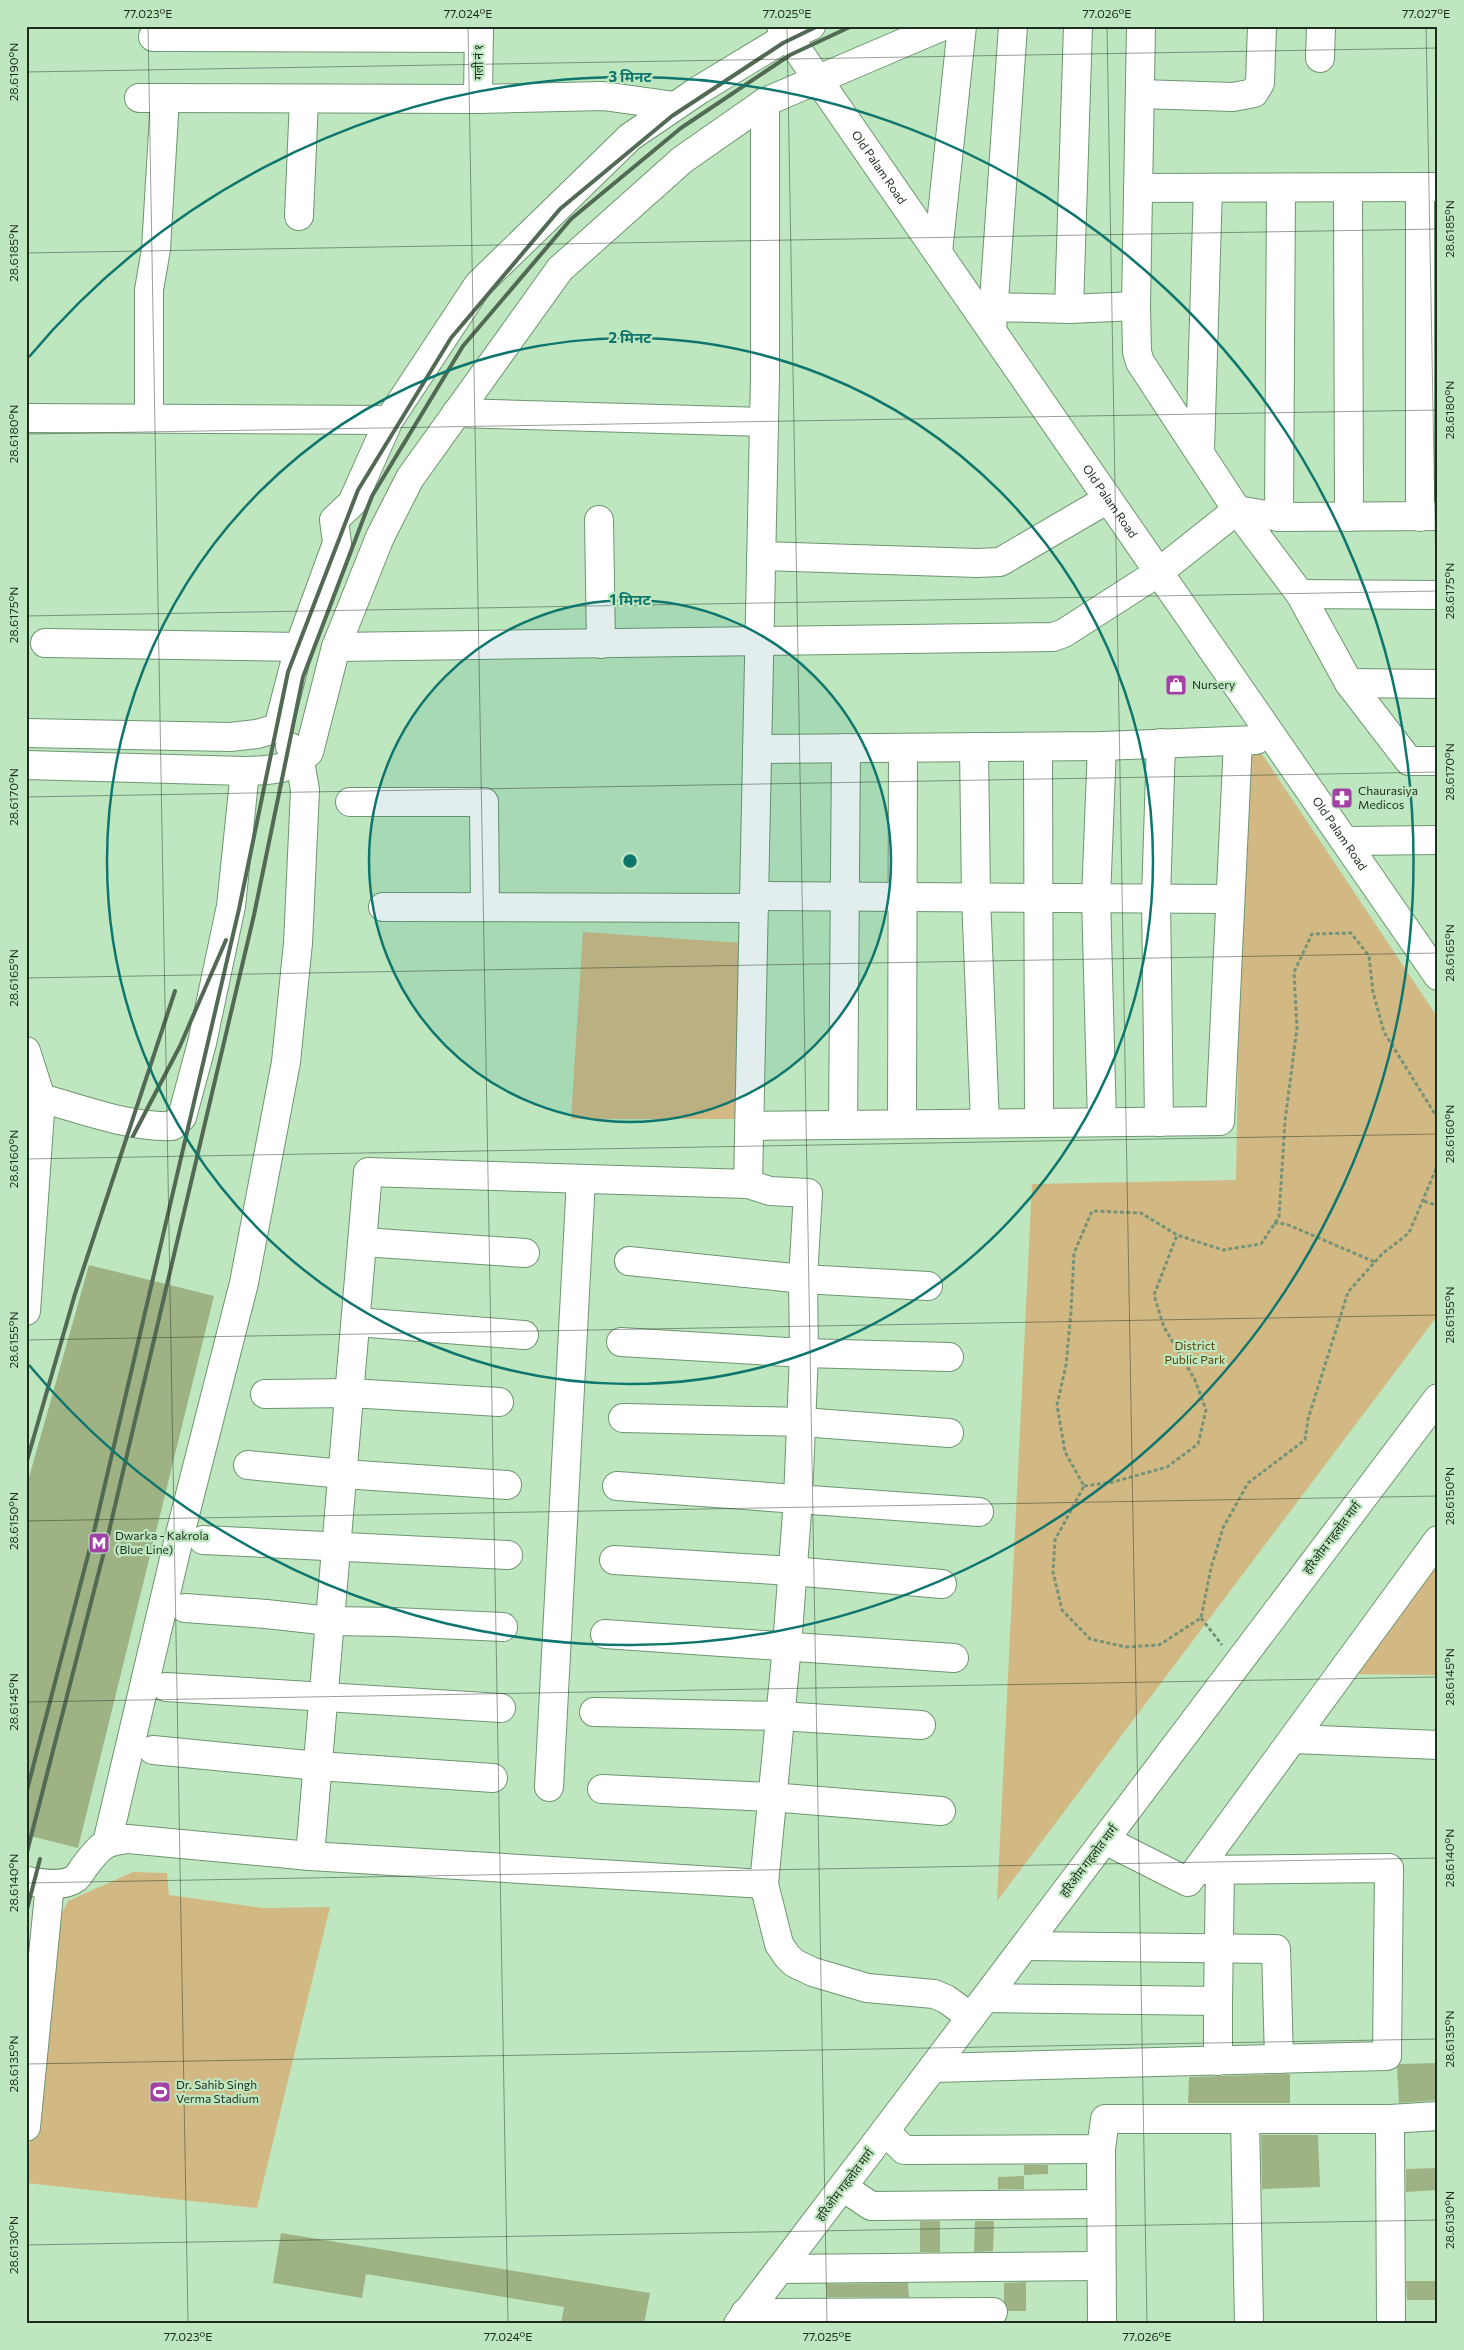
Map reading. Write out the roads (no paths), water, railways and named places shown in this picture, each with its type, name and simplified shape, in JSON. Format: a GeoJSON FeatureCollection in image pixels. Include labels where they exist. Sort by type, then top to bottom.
{"type":"FeatureCollection","features":[{"type":"Feature","properties":{"kind":"street"},"geometry":{"type":"LineString","coordinates":[[26,766],[245,771],[279,770],[300,761],[309,752],[336,647],[380,537],[410,478],[560,270],[682,160],[765,102],[943,26]]}},
{"type":"Feature","properties":{"kind":"street"},"geometry":{"type":"LineString","coordinates":[[938,252],[962,26]]}},
{"type":"Feature","properties":{"kind":"street"},"geometry":{"type":"LineString","coordinates":[[1013,26],[993,319],[1069,310],[1136,306]]}},
{"type":"Feature","properties":{"kind":"street"},"geometry":{"type":"LineString","coordinates":[[1069,310],[1078,26]]}},
{"type":"Feature","properties":{"kind":"street"},"geometry":{"type":"LineString","coordinates":[[1141,26],[1136,306],[1137,352],[1140,362],[1237,510],[1300,594],[1349,683],[1410,761],[1438,761]]}},
{"type":"Feature","properties":{"kind":"street"},"geometry":{"type":"LineString","coordinates":[[1140,94],[1233,97],[1254,93],[1260,83],[1262,26]]}},
{"type":"Feature","properties":{"kind":"street"},"geometry":{"type":"LineString","coordinates":[[1320,58],[1321,26]]}},
{"type":"Feature","properties":{"kind":"street"},"geometry":{"type":"LineString","coordinates":[[107,1843],[179,1538],[244,1283],[286,1062],[298,943],[304,790],[300,761],[278,728],[299,647],[337,543],[334,520],[352,503],[389,420],[478,285],[630,137],[793,30]]}},
{"type":"Feature","properties":{"kind":"street","name":"Old Palam Road"},"geometry":{"type":"LineString","coordinates":[[793,30],[819,80],[938,252],[993,319],[1158,572],[1438,976]]}},
{"type":"Feature","properties":{"kind":"street"},"geometry":{"type":"LineString","coordinates":[[153,37],[479,32]]}},
{"type":"Feature","properties":{"kind":"street","name":"गली नं १"},"geometry":{"type":"LineString","coordinates":[[478,98],[479,32]]}},
{"type":"Feature","properties":{"kind":"street"},"geometry":{"type":"LineString","coordinates":[[149,418],[149,290],[156,249],[152,98],[304,99],[603,96],[675,106]]}},
{"type":"Feature","properties":{"kind":"street"},"geometry":{"type":"LineString","coordinates":[[299,216],[304,99]]}},
{"type":"Feature","properties":{"kind":"street"},"geometry":{"type":"LineString","coordinates":[[748,1184],[764,422],[765,102]]}},
{"type":"Feature","properties":{"kind":"street"},"geometry":{"type":"LineString","coordinates":[[336,647],[1053,637],[1064,632],[1158,572],[1237,510],[1279,517],[1429,517],[1429,187],[1138,188]]}},
{"type":"Feature","properties":{"kind":"street"},"geometry":{"type":"LineString","coordinates":[[1200,451],[1208,188]]}},
{"type":"Feature","properties":{"kind":"street"},"geometry":{"type":"LineString","coordinates":[[1279,517],[1281,188]]}},
{"type":"Feature","properties":{"kind":"street"},"geometry":{"type":"LineString","coordinates":[[1348,188],[1349,517]]}},
{"type":"Feature","properties":{"kind":"street"},"geometry":{"type":"LineString","coordinates":[[456,413],[764,422]]}},
{"type":"Feature","properties":{"kind":"street"},"geometry":{"type":"LineString","coordinates":[[26,418],[389,420]]}},
{"type":"Feature","properties":{"kind":"street"},"geometry":{"type":"LineString","coordinates":[[761,556],[967,563],[1000,562],[1108,498]]}},
{"type":"Feature","properties":{"kind":"street"},"geometry":{"type":"LineString","coordinates":[[599,520],[601,644]]}},
{"type":"Feature","properties":{"kind":"street"},"geometry":{"type":"LineString","coordinates":[[1300,594],[1438,595]]}},
{"type":"Feature","properties":{"kind":"street"},"geometry":{"type":"LineString","coordinates":[[45,643],[299,647]]}},
{"type":"Feature","properties":{"kind":"street"},"geometry":{"type":"LineString","coordinates":[[1349,683],[1438,684]]}},
{"type":"Feature","properties":{"kind":"street"},"geometry":{"type":"LineString","coordinates":[[26,733],[230,737],[257,734],[278,728]]}},
{"type":"Feature","properties":{"kind":"street"},"geometry":{"type":"LineString","coordinates":[[62,734],[62,767]]}},
{"type":"Feature","properties":{"kind":"street"},"geometry":{"type":"LineString","coordinates":[[757,749],[1102,746],[1274,739]]}},
{"type":"Feature","properties":{"kind":"street"},"geometry":{"type":"LineString","coordinates":[[750,1126],[1220,1122],[1238,741]]}},
{"type":"Feature","properties":{"kind":"street"},"geometry":{"type":"LineString","coordinates":[[1158,1122],[1156,898],[1161,743]]}},
{"type":"Feature","properties":{"kind":"street"},"geometry":{"type":"LineString","coordinates":[[1102,746],[1096,898],[1102,1122]]}},
{"type":"Feature","properties":{"kind":"street"},"geometry":{"type":"LineString","coordinates":[[974,747],[976,897],[985,1123]]}},
{"type":"Feature","properties":{"kind":"street"},"geometry":{"type":"LineString","coordinates":[[1038,747],[1039,1123]]}},
{"type":"Feature","properties":{"kind":"street"},"geometry":{"type":"LineString","coordinates":[[843,1125],[846,748]]}},
{"type":"Feature","properties":{"kind":"street"},"geometry":{"type":"LineString","coordinates":[[902,1124],[903,748]]}},
{"type":"Feature","properties":{"kind":"street"},"geometry":{"type":"LineString","coordinates":[[41,1098],[104,1116],[159,1127],[172,1126],[182,1117],[202,1043],[230,906],[245,771]]}},
{"type":"Feature","properties":{"kind":"street"},"geometry":{"type":"LineString","coordinates":[[350,802],[484,802],[485,907]]}},
{"type":"Feature","properties":{"kind":"street"},"geometry":{"type":"LineString","coordinates":[[1345,841],[1438,840]]}},
{"type":"Feature","properties":{"kind":"street"},"geometry":{"type":"LineString","coordinates":[[383,907],[754,902],[846,896],[1230,899]]}},
{"type":"Feature","properties":{"kind":"street"},"geometry":{"type":"LineString","coordinates":[[26,1051],[41,1098],[26,1312]]}},
{"type":"Feature","properties":{"kind":"street"},"geometry":{"type":"LineString","coordinates":[[310,1856],[368,1172],[748,1184],[770,1191],[808,1193],[803,1279],[804,1353],[798,1498],[787,1646],[764,1884],[779,1944],[794,1963],[813,1972],[867,1988],[934,1994],[979,2008],[1218,2001]]}},
{"type":"Feature","properties":{"kind":"street"},"geometry":{"type":"LineString","coordinates":[[549,1787],[581,1179]]}},
{"type":"Feature","properties":{"kind":"street"},"geometry":{"type":"LineString","coordinates":[[362,1242],[525,1253]]}},
{"type":"Feature","properties":{"kind":"street"},"geometry":{"type":"LineString","coordinates":[[629,1261],[803,1279],[928,1286]]}},
{"type":"Feature","properties":{"kind":"street"},"geometry":{"type":"LineString","coordinates":[[356,1322],[524,1335]]}},
{"type":"Feature","properties":{"kind":"street"},"geometry":{"type":"LineString","coordinates":[[620,1342],[804,1353],[949,1357]]}},
{"type":"Feature","properties":{"kind":"street"},"geometry":{"type":"LineString","coordinates":[[265,1394],[350,1393],[499,1402]]}},
{"type":"Feature","properties":{"kind":"street","name":"हरिओम गहलोत मार्ग"},"geometry":{"type":"LineString","coordinates":[[742,2319],[843,2188],[1438,1398]]}},
{"type":"Feature","properties":{"kind":"street"},"geometry":{"type":"LineString","coordinates":[[623,1418],[802,1422],[949,1433]]}},
{"type":"Feature","properties":{"kind":"street"},"geometry":{"type":"LineString","coordinates":[[248,1465],[507,1486]]}},
{"type":"Feature","properties":{"kind":"street"},"geometry":{"type":"LineString","coordinates":[[617,1486],[979,1512]]}},
{"type":"Feature","properties":{"kind":"street"},"geometry":{"type":"LineString","coordinates":[[203,1540],[508,1555]]}},
{"type":"Feature","properties":{"kind":"street"},"geometry":{"type":"LineString","coordinates":[[1105,1840],[1188,1882],[1209,1870],[1294,1739],[1438,1540]]}},
{"type":"Feature","properties":{"kind":"street"},"geometry":{"type":"LineString","coordinates":[[614,1560],[792,1571],[942,1584]]}},
{"type":"Feature","properties":{"kind":"street"},"geometry":{"type":"LineString","coordinates":[[185,1608],[330,1621],[394,1622],[503,1628]]}},
{"type":"Feature","properties":{"kind":"street"},"geometry":{"type":"LineString","coordinates":[[605,1634],[954,1658]]}},
{"type":"Feature","properties":{"kind":"street"},"geometry":{"type":"LineString","coordinates":[[166,1687],[501,1708]]}},
{"type":"Feature","properties":{"kind":"street"},"geometry":{"type":"LineString","coordinates":[[594,1712],[780,1716],[921,1725]]}},
{"type":"Feature","properties":{"kind":"street"},"geometry":{"type":"LineString","coordinates":[[1294,1739],[1438,1745]]}},
{"type":"Feature","properties":{"kind":"street"},"geometry":{"type":"LineString","coordinates":[[153,1750],[318,1766],[493,1778]]}},
{"type":"Feature","properties":{"kind":"street"},"geometry":{"type":"LineString","coordinates":[[602,1789],[771,1797],[941,1811]]}},
{"type":"Feature","properties":{"kind":"street"},"geometry":{"type":"LineString","coordinates":[[26,2127],[38,1883],[66,1882],[76,1878],[98,1848],[107,1843],[128,1839],[310,1856],[764,1884]]}},
{"type":"Feature","properties":{"kind":"street"},"geometry":{"type":"LineString","coordinates":[[933,2068],[1387,2056],[1388,1868],[1209,1870]]}},
{"type":"Feature","properties":{"kind":"street"},"geometry":{"type":"LineString","coordinates":[[1209,1870],[1220,1948],[1218,2061]]}},
{"type":"Feature","properties":{"kind":"street"},"geometry":{"type":"LineString","coordinates":[[1025,1946],[1276,1948],[1279,2059]]}},
{"type":"Feature","properties":{"kind":"street"},"geometry":{"type":"LineString","coordinates":[[1102,2324],[1101,2149],[1105,2119],[1390,2119],[1438,2116]]}},
{"type":"Feature","properties":{"kind":"street"},"geometry":{"type":"LineString","coordinates":[[1245,2119],[1249,2324]]}},
{"type":"Feature","properties":{"kind":"street"},"geometry":{"type":"LineString","coordinates":[[1390,2119],[1391,2324]]}},
{"type":"Feature","properties":{"kind":"street"},"geometry":{"type":"LineString","coordinates":[[885,2131],[904,2150],[1101,2149]]}},
{"type":"Feature","properties":{"kind":"street"},"geometry":{"type":"LineString","coordinates":[[843,2188],[871,2206],[1101,2204]]}},
{"type":"Feature","properties":{"kind":"street"},"geometry":{"type":"LineString","coordinates":[[780,2269],[1101,2266]]}},
{"type":"Feature","properties":{"kind":"street"},"geometry":{"type":"LineString","coordinates":[[742,2319],[993,2312]]}},
{"type":"Feature","properties":{"kind":"railway"},"geometry":{"type":"LineString","coordinates":[[26,1794],[92,1540],[239,909],[288,672],[358,490],[451,338],[560,209],[672,116],[783,43],[818,26]]}},
{"type":"Feature","properties":{"kind":"railway"},"geometry":{"type":"LineString","coordinates":[[26,1856],[106,1544],[254,915],[303,677],[372,496],[463,346],[571,219],[681,128],[790,55],[852,26]]}},
{"type":"Feature","properties":{"kind":"railway"},"geometry":{"type":"LineString","coordinates":[[133,1136],[180,1046],[226,940]]}},
{"type":"Feature","properties":{"kind":"railway"},"geometry":{"type":"LineString","coordinates":[[26,1464],[75,1294],[175,991]]}},
{"type":"Feature","properties":{"kind":"railway"},"geometry":{"type":"LineString","coordinates":[[26,1913],[40,1859]]}},
{"type":"Feature","properties":{"kind":"place","name":"Nursery"},"geometry":{"type":"Point","coordinates":[1176,685]}},
{"type":"Feature","properties":{"kind":"place","name":"Chaurasiya Medicos"},"geometry":{"type":"Point","coordinates":[1342,798]}},
{"type":"Feature","properties":{"kind":"place","name":"Dwarka - Kakrola (Blue Line)"},"geometry":{"type":"Point","coordinates":[99,1543]}},
{"type":"Feature","properties":{"kind":"place","name":"Dr. Sahib Singh Verma Stadium"},"geometry":{"type":"Point","coordinates":[160,2092]}},
{"type":"Feature","properties":{"kind":"park label","name":"District Public Park"},"geometry":{"type":"Point","coordinates":[1195,1353]}}]}
